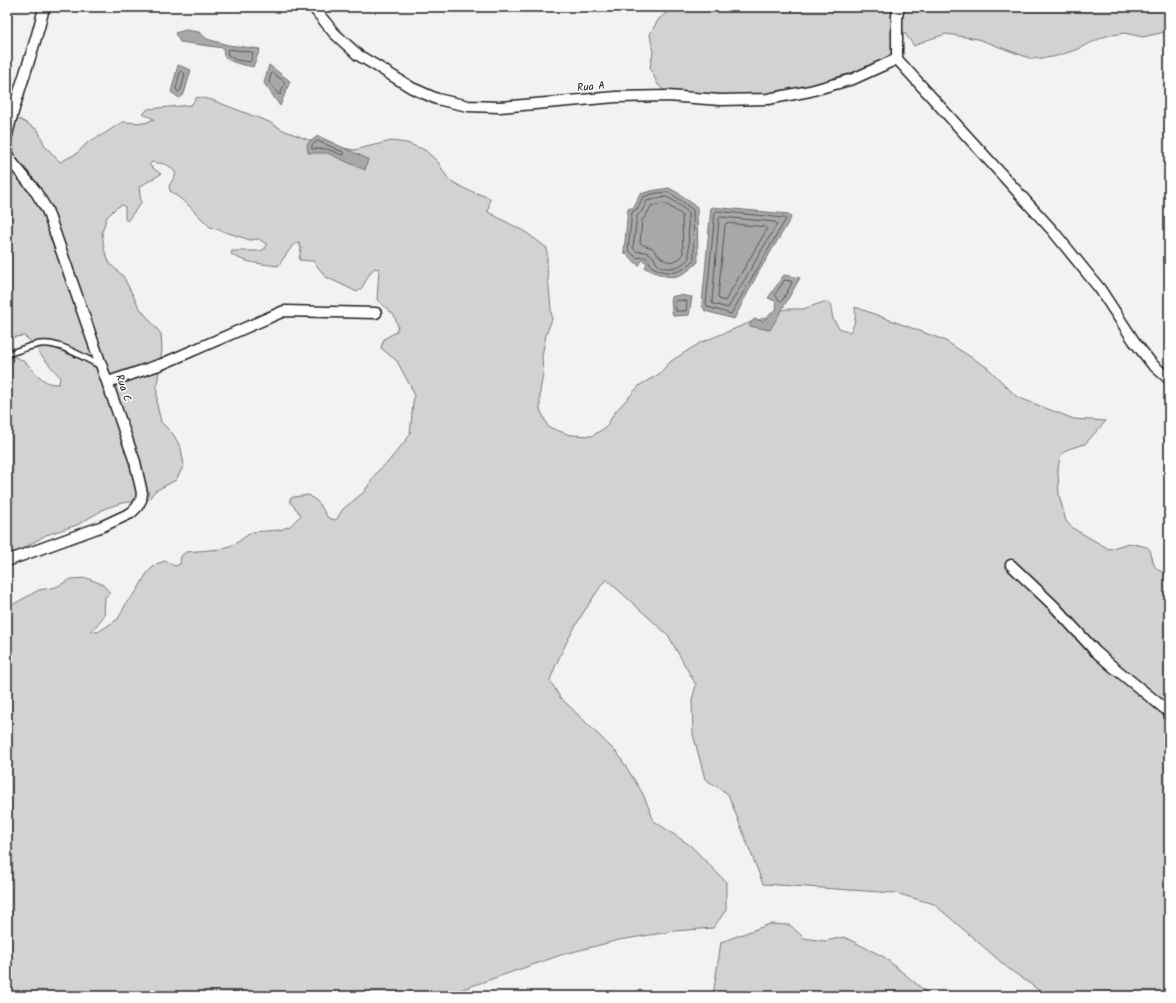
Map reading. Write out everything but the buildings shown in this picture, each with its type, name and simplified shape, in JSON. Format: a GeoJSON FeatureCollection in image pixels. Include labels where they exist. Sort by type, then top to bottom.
{"type":"FeatureCollection","features":[{"type":"Feature","properties":{"kind":"street"},"geometry":{"type":"LineString","coordinates":[[7,135],[11,115],[40,29],[44,7]]}},
{"type":"Feature","properties":{"kind":"street","name":"Rua A"},"geometry":{"type":"LineString","coordinates":[[312,7],[334,33],[358,55],[412,88],[437,99],[468,106],[500,107],[624,97],[668,96],[720,100],[768,99],[810,91],[854,79],[897,59]]}},
{"type":"Feature","properties":{"kind":"street"},"geometry":{"type":"LineString","coordinates":[[899,7],[897,16],[897,59],[1052,231],[1100,289],[1134,341],[1152,364],[1169,379]]}},
{"type":"Feature","properties":{"kind":"street","name":"Rua C"},"geometry":{"type":"LineString","coordinates":[[7,153],[11,162],[34,189],[46,210],[108,382],[135,462],[142,492],[141,500],[137,508],[131,513],[103,526],[7,561]]}},
{"type":"Feature","properties":{"kind":"street"},"geometry":{"type":"LineString","coordinates":[[108,382],[162,364],[284,311],[376,313]]}},
{"type":"Feature","properties":{"kind":"street"},"geometry":{"type":"LineString","coordinates":[[1011,565],[1054,606],[1107,661],[1169,712]]}},
{"type":"Feature","properties":{"kind":"lane"},"geometry":{"type":"LineString","coordinates":[[7,354],[41,344],[64,347],[102,366]]}},
{"type":"Feature","properties":{"kind":"shaded area"},"geometry":{"type":"Polygon","coordinates":[[[673,7],[1169,7],[1169,31],[1143,37],[1124,33],[1106,36],[1073,51],[1053,57],[1032,59],[978,39],[946,34],[914,46],[904,32],[901,34],[890,54],[879,67],[859,78],[769,95],[671,97],[658,85],[650,68],[653,52],[650,34],[658,20],[673,7]]]}},
{"type":"Feature","properties":{"kind":"shaded area"},"geometry":{"type":"Polygon","coordinates":[[[197,97],[212,100],[269,122],[283,130],[319,144],[354,150],[391,141],[407,143],[425,150],[438,162],[448,179],[465,189],[490,198],[488,212],[527,233],[547,248],[547,267],[552,319],[546,335],[542,356],[543,374],[540,391],[540,409],[548,427],[570,435],[592,436],[606,427],[615,412],[640,385],[659,374],[671,361],[700,343],[785,309],[803,309],[824,302],[830,303],[833,319],[839,328],[850,332],[855,320],[855,307],[858,308],[944,340],[988,368],[1017,397],[1074,419],[1106,421],[1085,444],[1068,449],[1060,456],[1058,470],[1059,495],[1066,521],[1074,529],[1109,549],[1129,543],[1147,547],[1150,550],[1154,565],[1157,569],[1169,576],[1169,996],[1047,996],[1009,969],[934,904],[895,893],[763,884],[728,794],[705,779],[693,734],[692,700],[696,685],[668,635],[606,579],[575,627],[561,653],[550,680],[559,696],[618,754],[643,794],[654,821],[691,846],[726,882],[726,910],[713,928],[675,931],[619,940],[561,955],[460,990],[452,996],[7,996],[7,605],[10,606],[39,590],[56,587],[71,579],[87,578],[102,584],[110,593],[105,597],[104,616],[92,631],[98,632],[118,619],[127,602],[137,591],[147,573],[156,564],[165,561],[175,566],[180,564],[181,556],[186,552],[221,549],[235,544],[252,532],[280,530],[290,526],[301,515],[290,502],[290,499],[293,497],[309,495],[319,503],[328,518],[336,520],[343,509],[364,492],[377,472],[388,462],[410,435],[414,393],[397,361],[381,348],[384,339],[396,332],[398,326],[394,315],[377,300],[379,269],[375,268],[372,271],[360,290],[357,292],[326,277],[313,261],[299,260],[301,248],[299,243],[293,245],[278,266],[254,263],[236,257],[231,254],[232,251],[260,251],[266,248],[266,244],[259,239],[250,240],[210,227],[186,203],[170,191],[169,186],[176,174],[174,170],[169,166],[152,162],[149,165],[161,174],[139,187],[141,203],[127,221],[125,219],[125,207],[122,205],[116,208],[107,217],[102,232],[104,249],[110,264],[123,276],[139,307],[161,334],[162,350],[157,385],[157,405],[161,422],[173,434],[181,448],[184,465],[176,480],[155,491],[148,500],[122,503],[106,508],[77,525],[46,535],[17,552],[7,552],[7,503],[9,504],[7,500],[7,360],[9,357],[21,359],[49,383],[59,384],[60,377],[40,354],[33,343],[24,336],[7,338],[7,115],[21,120],[38,130],[45,146],[60,162],[76,154],[88,142],[104,134],[122,122],[145,123],[154,119],[143,114],[148,109],[191,105],[197,97]]]}},
{"type":"Feature","properties":{"kind":"shaded area"},"geometry":{"type":"Polygon","coordinates":[[[770,924],[790,925],[804,938],[825,941],[844,937],[884,957],[931,996],[713,996],[721,942],[770,924]]]}},
{"type":"Feature","properties":{"kind":"water"},"geometry":{"type":"Polygon","coordinates":[[[186,30],[199,32],[207,39],[228,45],[260,49],[253,67],[230,61],[224,56],[223,48],[180,42],[175,33],[186,30]]]}},
{"type":"Feature","properties":{"kind":"water"},"geometry":{"type":"Polygon","coordinates":[[[178,65],[191,70],[184,94],[179,98],[171,92],[178,65]]]}},
{"type":"Feature","properties":{"kind":"water"},"geometry":{"type":"Polygon","coordinates":[[[269,65],[290,81],[280,106],[264,83],[269,65]]]}},
{"type":"Feature","properties":{"kind":"water"},"geometry":{"type":"Polygon","coordinates":[[[318,136],[368,159],[365,170],[327,153],[308,153],[307,144],[318,136]]]}},
{"type":"Feature","properties":{"kind":"water"},"geometry":{"type":"Polygon","coordinates":[[[669,188],[697,207],[698,262],[684,273],[673,277],[660,275],[645,268],[647,263],[642,260],[639,266],[624,252],[628,209],[634,207],[640,194],[669,188]]]}},
{"type":"Feature","properties":{"kind":"water"},"geometry":{"type":"Polygon","coordinates":[[[711,207],[789,214],[791,218],[758,273],[734,319],[705,311],[702,305],[711,207]]]}},
{"type":"Feature","properties":{"kind":"water"},"geometry":{"type":"Polygon","coordinates":[[[784,275],[800,278],[770,330],[749,326],[754,319],[763,321],[777,308],[775,301],[768,298],[784,275]]]}},
{"type":"Feature","properties":{"kind":"water"},"geometry":{"type":"Polygon","coordinates":[[[679,295],[692,297],[689,315],[674,316],[672,312],[671,297],[679,295]]]}}]}
